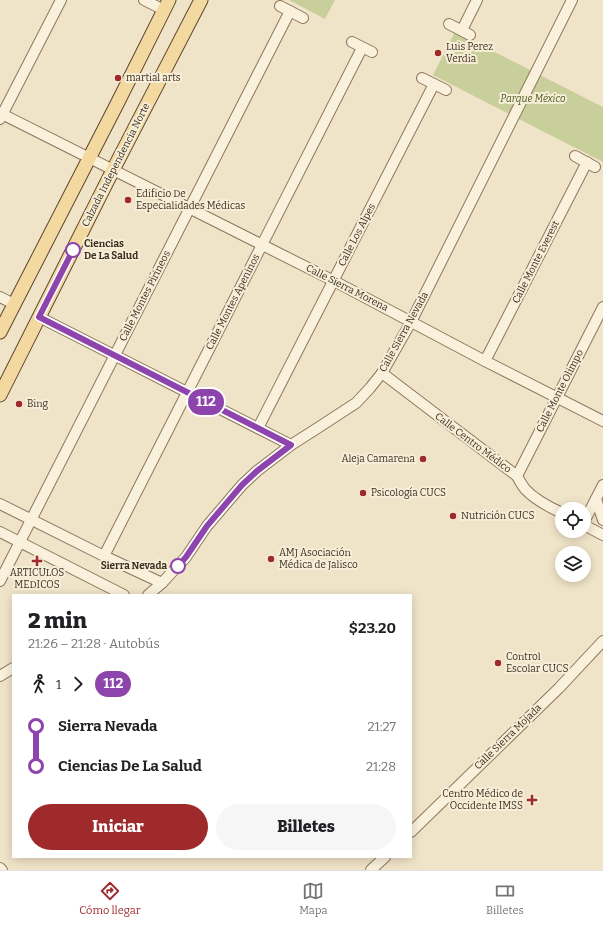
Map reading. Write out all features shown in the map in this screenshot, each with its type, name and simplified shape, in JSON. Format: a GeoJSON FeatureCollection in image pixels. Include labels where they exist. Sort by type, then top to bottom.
{"type":"FeatureCollection","features":[{"type":"Feature","properties":{"kind":"main road","name":"Calzada Independencia Norte"},"geometry":{"type":"LineString","coordinates":[[0,395],[113,170],[201,0]]}},
{"type":"Feature","properties":{"kind":"main road"},"geometry":{"type":"LineString","coordinates":[[0,332],[167,5]]}},
{"type":"Feature","properties":{"kind":"street"},"geometry":{"type":"LineString","coordinates":[[1,116],[61,0]]}},
{"type":"Feature","properties":{"kind":"street"},"geometry":{"type":"LineString","coordinates":[[144,0],[167,5]]}},
{"type":"Feature","properties":{"kind":"street"},"geometry":{"type":"LineString","coordinates":[[449,24],[466,33],[477,0]]}},
{"type":"Feature","properties":{"kind":"street","name":"Calle Sierra Nevada"},"geometry":{"type":"LineString","coordinates":[[149,594],[162,583],[186,557],[207,526],[242,485],[257,471],[291,445],[356,402],[382,373],[411,322],[572,0]]}},
{"type":"Feature","properties":{"kind":"street"},"geometry":{"type":"LineString","coordinates":[[280,6],[303,18]]}},
{"type":"Feature","properties":{"kind":"street","name":"Calle Montes Pirineos"},"geometry":{"type":"LineString","coordinates":[[0,581],[290,11]]}},
{"type":"Feature","properties":{"kind":"street","name":"Calle Montes Apeninos"},"geometry":{"type":"LineString","coordinates":[[104,556],[262,245],[367,50],[352,42]]}},
{"type":"Feature","properties":{"kind":"street"},"geometry":{"type":"LineString","coordinates":[[422,78],[446,90]]}},
{"type":"Feature","properties":{"kind":"street","name":"Calle Los Alpes"},"geometry":{"type":"LineString","coordinates":[[258,428],[434,84]]}},
{"type":"Feature","properties":{"kind":"street","name":"Calle Sierra Morena"},"geometry":{"type":"LineString","coordinates":[[1,116],[89,158],[334,281],[485,361],[603,421]]}},
{"type":"Feature","properties":{"kind":"street","name":"Calle Monte Everest"},"geometry":{"type":"LineString","coordinates":[[485,361],[591,165],[575,156]]}},
{"type":"Feature","properties":{"kind":"street"},"geometry":{"type":"LineString","coordinates":[[0,297],[14,304]]}},
{"type":"Feature","properties":{"kind":"street","name":"Calle Monte Olimpo"},"geometry":{"type":"LineString","coordinates":[[517,476],[603,307]]}},
{"type":"Feature","properties":{"kind":"street"},"geometry":{"type":"LineString","coordinates":[[39,317],[291,445]]}},
{"type":"Feature","properties":{"kind":"street","name":"Calle Centro Médico"},"geometry":{"type":"LineString","coordinates":[[382,373],[517,476],[525,488],[534,497],[555,510]]}},
{"type":"Feature","properties":{"kind":"street"},"geometry":{"type":"LineString","coordinates":[[591,509],[603,485]]}},
{"type":"Feature","properties":{"kind":"street"},"geometry":{"type":"LineString","coordinates":[[596,499],[603,520]]}},
{"type":"Feature","properties":{"kind":"street"},"geometry":{"type":"LineString","coordinates":[[0,504],[162,583]]}},
{"type":"Feature","properties":{"kind":"street"},"geometry":{"type":"LineString","coordinates":[[591,529],[603,535]]}},
{"type":"Feature","properties":{"kind":"street"},"geometry":{"type":"LineString","coordinates":[[0,532],[122,594]]}},
{"type":"Feature","properties":{"kind":"street","name":"Calle Sierra Mojada"},"geometry":{"type":"LineString","coordinates":[[412,831],[559,688],[603,641]]}},
{"type":"Feature","properties":{"kind":"street"},"geometry":{"type":"LineString","coordinates":[[0,676],[12,669]]}},
{"type":"Feature","properties":{"kind":"street"},"geometry":{"type":"LineString","coordinates":[[371,870],[384,858]]}},
{"type":"Feature","properties":{"kind":"green space"},"geometry":{"type":"Polygon","coordinates":[[[289,0],[335,0],[325,19],[289,0]]]}},
{"type":"Feature","properties":{"kind":"green space","name":"Parque México"},"geometry":{"type":"Polygon","coordinates":[[[455,32],[603,107],[603,162],[433,75],[455,32]]]}},
{"type":"Feature","properties":{"kind":"bus line","name":"112"},"geometry":{"type":"LineString","coordinates":[[73,250],[39,317],[291,445],[257,471],[242,485],[207,526],[178,566]]}},
{"type":"Feature","properties":{"kind":"place","name":"Luis Perez Verdia"},"geometry":{"type":"Point","coordinates":[438,53]}},
{"type":"Feature","properties":{"kind":"place","name":"martial arts"},"geometry":{"type":"Point","coordinates":[118,78]}},
{"type":"Feature","properties":{"kind":"place","name":"Edificio De Especialidades Médicas"},"geometry":{"type":"Point","coordinates":[128,200]}},
{"type":"Feature","properties":{"kind":"place","name":"Ciencias De La Salud"},"geometry":{"type":"Point","coordinates":[73,250]}},
{"type":"Feature","properties":{"kind":"place","name":"Bing"},"geometry":{"type":"Point","coordinates":[19,404]}},
{"type":"Feature","properties":{"kind":"place","name":"Aleja Camarena"},"geometry":{"type":"Point","coordinates":[423,459]}},
{"type":"Feature","properties":{"kind":"place","name":"Psicología CUCS"},"geometry":{"type":"Point","coordinates":[363,493]}},
{"type":"Feature","properties":{"kind":"place","name":"Nutrición CUCS"},"geometry":{"type":"Point","coordinates":[453,516]}},
{"type":"Feature","properties":{"kind":"place","name":"AMJ Asociación Médica de Jalisco"},"geometry":{"type":"Point","coordinates":[271,559]}},
{"type":"Feature","properties":{"kind":"place","name":"ARTICULOS MEDICOS"},"geometry":{"type":"Point","coordinates":[37,561]}},
{"type":"Feature","properties":{"kind":"place","name":"Sierra Nevada"},"geometry":{"type":"Point","coordinates":[178,566]}},
{"type":"Feature","properties":{"kind":"place","name":"Control Escolar CUCS"},"geometry":{"type":"Point","coordinates":[498,663]}},
{"type":"Feature","properties":{"kind":"place","name":"Centro Médico de Occidente IMSS"},"geometry":{"type":"Point","coordinates":[532,800]}}]}
